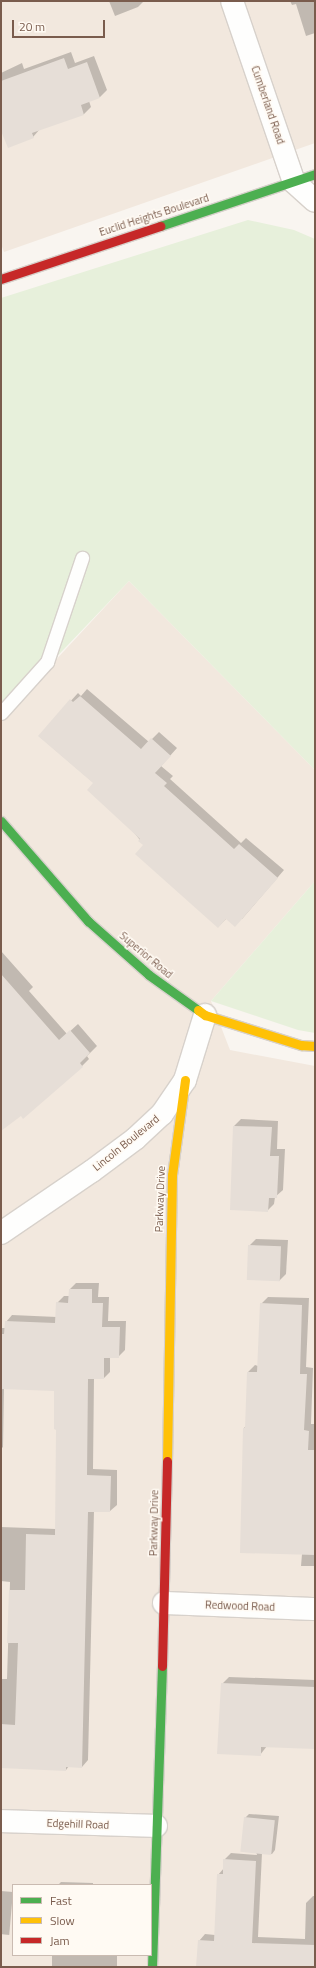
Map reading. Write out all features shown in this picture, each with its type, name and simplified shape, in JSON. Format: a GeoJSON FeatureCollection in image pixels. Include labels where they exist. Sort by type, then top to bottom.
{"type":"FeatureCollection","features":[{"type":"Feature","properties":{"kind":"street","name":"Cumberland Road"},"geometry":{"type":"LineString","coordinates":[[232,1],[294,182],[315,201]]}},
{"type":"Feature","properties":{"kind":"street","name":"Euclid Heights Boulevard"},"geometry":{"type":"LineString","coordinates":[[1,279],[315,174]]}},
{"type":"Feature","properties":{"kind":"street","name":"Superior Road"},"geometry":{"type":"LineString","coordinates":[[1,822],[88,921],[149,975],[204,1015],[301,1045],[315,1046]]}},
{"type":"Feature","properties":{"kind":"street","name":"Lincoln Boulevard"},"geometry":{"type":"LineString","coordinates":[[1,1233],[92,1171],[135,1139],[162,1114],[185,1080],[204,1015]]}},
{"type":"Feature","properties":{"kind":"street","name":"Parkway Drive"},"geometry":{"type":"LineString","coordinates":[[152,1967],[164,1604],[172,1175],[185,1080]]}},
{"type":"Feature","properties":{"kind":"street","name":"Redwood Road"},"geometry":{"type":"LineString","coordinates":[[164,1604],[315,1609]]}},
{"type":"Feature","properties":{"kind":"street","name":"Edgehill Road"},"geometry":{"type":"LineString","coordinates":[[1,1821],[156,1826]]}},
{"type":"Feature","properties":{"kind":"lane"},"geometry":{"type":"LineString","coordinates":[[1,713],[47,662],[82,558]]}},
{"type":"Feature","properties":{"kind":"shaded area"},"geometry":{"type":"Polygon","coordinates":[[[1,1],[315,1],[315,143],[4,252],[1,244],[1,1]]]}},
{"type":"Feature","properties":{"kind":"shaded area"},"geometry":{"type":"Polygon","coordinates":[[[129,581],[315,770],[315,881],[211,1001],[230,1050],[315,1066],[315,1967],[1,1967],[1,719],[129,581]]]}},
{"type":"Feature","properties":{"kind":"green space"},"geometry":{"type":"Polygon","coordinates":[[[248,220],[294,230],[315,239],[315,770],[129,581],[1,715],[1,298],[248,220]]]}},
{"type":"Feature","properties":{"kind":"green space"},"geometry":{"type":"Polygon","coordinates":[[[315,881],[315,1033],[298,1030],[211,1001],[315,881]]]}},
{"type":"Feature","properties":{"kind":"building"},"geometry":{"type":"Polygon","coordinates":[[[64,58],[68,69],[87,62],[100,98],[81,105],[84,115],[32,133],[34,138],[8,148],[1,131],[1,81],[64,58]]]}},
{"type":"Feature","properties":{"kind":"building"},"geometry":{"type":"Polygon","coordinates":[[[80,696],[141,749],[151,738],[171,756],[155,773],[167,783],[164,786],[234,849],[239,844],[278,878],[235,927],[226,919],[218,928],[135,854],[143,845],[138,841],[140,839],[87,790],[93,783],[38,736],[70,699],[73,702],[80,696]]]}},
{"type":"Feature","properties":{"kind":"building"},"geometry":{"type":"Polygon","coordinates":[[[1,974],[59,1040],[70,1030],[90,1053],[80,1063],[83,1067],[23,1119],[21,1116],[1,1131],[1,974]]]}},
{"type":"Feature","properties":{"kind":"building"},"geometry":{"type":"Polygon","coordinates":[[[233,1126],[272,1127],[270,1156],[279,1156],[277,1198],[269,1198],[268,1212],[230,1210],[233,1126]]]}},
{"type":"Feature","properties":{"kind":"building"},"geometry":{"type":"Polygon","coordinates":[[[248,1245],[281,1246],[280,1281],[247,1280],[248,1245]]]}},
{"type":"Feature","properties":{"kind":"building"},"geometry":{"type":"Polygon","coordinates":[[[69,1289],[92,1289],[92,1303],[103,1303],[102,1327],[120,1327],[119,1358],[104,1358],[104,1379],[88,1379],[87,1475],[111,1476],[110,1512],[88,1512],[82,1768],[66,1767],[66,1771],[1,1768],[1,1724],[15,1725],[18,1643],[7,1643],[9,1590],[25,1590],[26,1534],[55,1535],[56,1430],[54,1429],[54,1391],[1,1389],[1,1334],[4,1334],[5,1321],[55,1323],[56,1302],[68,1303],[69,1289]]]}},
{"type":"Feature","properties":{"kind":"building"},"geometry":{"type":"Polygon","coordinates":[[[260,1303],[302,1305],[300,1374],[307,1374],[304,1430],[309,1431],[308,1450],[315,1450],[315,1555],[240,1553],[243,1428],[245,1428],[247,1372],[257,1372],[260,1303]]]}},
{"type":"Feature","properties":{"kind":"building"},"geometry":{"type":"Polygon","coordinates":[[[221,1683],[315,1687],[315,1749],[261,1747],[261,1756],[217,1754],[221,1683]]]}},
{"type":"Feature","properties":{"kind":"building"},"geometry":{"type":"Polygon","coordinates":[[[244,1817],[275,1820],[271,1855],[240,1852],[244,1817]]]}},
{"type":"Feature","properties":{"kind":"building"},"geometry":{"type":"Polygon","coordinates":[[[223,1859],[256,1861],[252,1943],[315,1945],[315,1967],[196,1967],[198,1940],[214,1941],[217,1874],[223,1874],[223,1859]]]}},
{"type":"Feature","properties":{"kind":"traffic: fast"},"geometry":{"type":"LineString","coordinates":[[160,226],[315,174]]}},
{"type":"Feature","properties":{"kind":"traffic: fast"},"geometry":{"type":"LineString","coordinates":[[1,821],[88,921],[149,975],[198,1010]]}},
{"type":"Feature","properties":{"kind":"traffic: fast"},"geometry":{"type":"LineString","coordinates":[[152,1967],[162,1666]]}},
{"type":"Feature","properties":{"kind":"traffic: slow"},"geometry":{"type":"LineString","coordinates":[[198,1010],[205,1015],[301,1045],[315,1046]]}},
{"type":"Feature","properties":{"kind":"traffic: slow"},"geometry":{"type":"LineString","coordinates":[[167,1461],[172,1175],[185,1080]]}},
{"type":"Feature","properties":{"kind":"traffic: jam"},"geometry":{"type":"LineString","coordinates":[[1,279],[160,226]]}},
{"type":"Feature","properties":{"kind":"traffic: jam"},"geometry":{"type":"LineString","coordinates":[[162,1666],[167,1461]]}}]}
